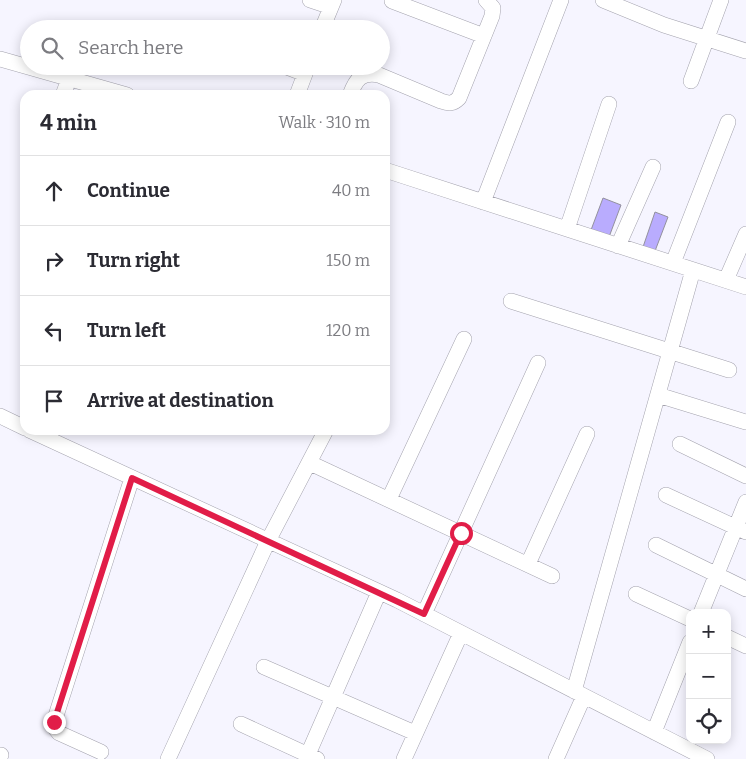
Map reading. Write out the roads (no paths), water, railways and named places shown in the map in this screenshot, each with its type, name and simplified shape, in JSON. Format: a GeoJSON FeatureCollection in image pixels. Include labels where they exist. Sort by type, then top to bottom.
{"type":"FeatureCollection","features":[{"type":"Feature","properties":{"kind":"street"},"geometry":{"type":"LineString","coordinates":[[310,0],[332,4],[326,20]]}},
{"type":"Feature","properties":{"kind":"street"},"geometry":{"type":"LineString","coordinates":[[379,75],[441,101],[454,103],[459,98],[492,16],[493,8],[486,0]]}},
{"type":"Feature","properties":{"kind":"street"},"geometry":{"type":"LineString","coordinates":[[483,202],[561,0]]}},
{"type":"Feature","properties":{"kind":"street"},"geometry":{"type":"LineString","coordinates":[[603,0],[664,25],[746,51]]}},
{"type":"Feature","properties":{"kind":"street"},"geometry":{"type":"LineString","coordinates":[[691,80],[708,39],[721,0]]}},
{"type":"Feature","properties":{"kind":"street"},"geometry":{"type":"LineString","coordinates":[[392,1],[484,36]]}},
{"type":"Feature","properties":{"kind":"street"},"geometry":{"type":"LineString","coordinates":[[0,59],[20,65]]}},
{"type":"Feature","properties":{"kind":"street"},"geometry":{"type":"LineString","coordinates":[[55,75],[109,90]]}},
{"type":"Feature","properties":{"kind":"street"},"geometry":{"type":"LineString","coordinates":[[300,90],[304,75]]}},
{"type":"Feature","properties":{"kind":"street"},"geometry":{"type":"LineString","coordinates":[[352,90],[359,78],[366,75]]}},
{"type":"Feature","properties":{"kind":"street"},"geometry":{"type":"LineString","coordinates":[[65,90],[69,79]]}},
{"type":"Feature","properties":{"kind":"street"},"geometry":{"type":"LineString","coordinates":[[567,229],[609,104]]}},
{"type":"Feature","properties":{"kind":"street"},"geometry":{"type":"LineString","coordinates":[[673,263],[728,122]]}},
{"type":"Feature","properties":{"kind":"street"},"geometry":{"type":"LineString","coordinates":[[618,246],[653,167]]}},
{"type":"Feature","properties":{"kind":"street"},"geometry":{"type":"LineString","coordinates":[[390,172],[746,287]]}},
{"type":"Feature","properties":{"kind":"street"},"geometry":{"type":"LineString","coordinates":[[726,280],[746,234]]}},
{"type":"Feature","properties":{"kind":"street"},"geometry":{"type":"LineString","coordinates":[[556,759],[579,694],[693,270]]}},
{"type":"Feature","properties":{"kind":"street"},"geometry":{"type":"LineString","coordinates":[[511,301],[729,370]]}},
{"type":"Feature","properties":{"kind":"street"},"geometry":{"type":"LineString","coordinates":[[389,499],[464,339]]}},
{"type":"Feature","properties":{"kind":"street"},"geometry":{"type":"LineString","coordinates":[[424,614],[538,363]]}},
{"type":"Feature","properties":{"kind":"street"},"geometry":{"type":"LineString","coordinates":[[658,395],[746,422]]}},
{"type":"Feature","properties":{"kind":"street"},"geometry":{"type":"LineString","coordinates":[[0,416],[20,426]]}},
{"type":"Feature","properties":{"kind":"street"},"geometry":{"type":"LineString","coordinates":[[528,564],[587,434]]}},
{"type":"Feature","properties":{"kind":"street"},"geometry":{"type":"LineString","coordinates":[[40,435],[379,592],[706,759]]}},
{"type":"Feature","properties":{"kind":"street"},"geometry":{"type":"LineString","coordinates":[[168,759],[268,541],[324,435]]}},
{"type":"Feature","properties":{"kind":"street"},"geometry":{"type":"LineString","coordinates":[[680,444],[746,476]]}},
{"type":"Feature","properties":{"kind":"street"},"geometry":{"type":"LineString","coordinates":[[310,462],[552,576]]}},
{"type":"Feature","properties":{"kind":"street"},"geometry":{"type":"LineString","coordinates":[[101,752],[59,733],[55,728],[54,722],[132,478]]}},
{"type":"Feature","properties":{"kind":"street"},"geometry":{"type":"LineString","coordinates":[[666,495],[741,530]]}},
{"type":"Feature","properties":{"kind":"street"},"geometry":{"type":"LineString","coordinates":[[704,609],[717,575],[741,530],[746,502]]}},
{"type":"Feature","properties":{"kind":"street"},"geometry":{"type":"LineString","coordinates":[[656,546],[746,589]]}},
{"type":"Feature","properties":{"kind":"street"},"geometry":{"type":"LineString","coordinates":[[241,724],[310,758],[333,697],[379,592]]}},
{"type":"Feature","properties":{"kind":"street"},"geometry":{"type":"LineString","coordinates":[[636,594],[686,617]]}},
{"type":"Feature","properties":{"kind":"street"},"geometry":{"type":"LineString","coordinates":[[404,759],[461,633]]}},
{"type":"Feature","properties":{"kind":"street"},"geometry":{"type":"LineString","coordinates":[[731,639],[746,646]]}},
{"type":"Feature","properties":{"kind":"street"},"geometry":{"type":"LineString","coordinates":[[654,732],[686,652]]}},
{"type":"Feature","properties":{"kind":"street"},"geometry":{"type":"LineString","coordinates":[[264,667],[415,733]]}}]}
